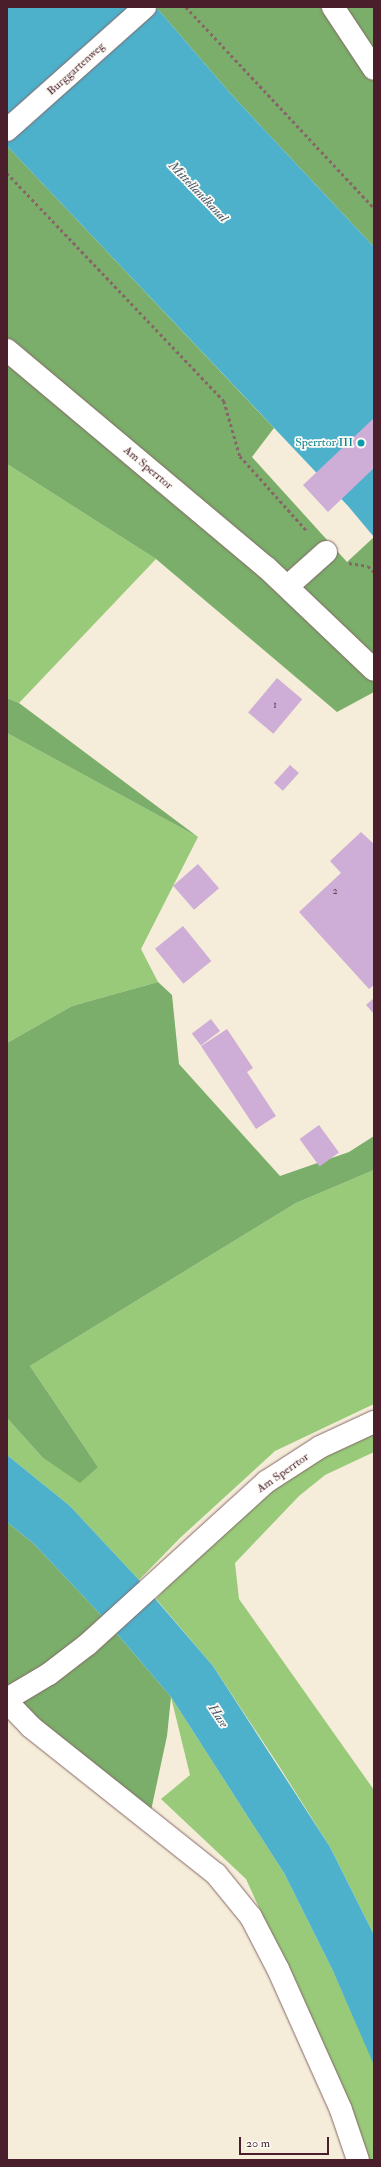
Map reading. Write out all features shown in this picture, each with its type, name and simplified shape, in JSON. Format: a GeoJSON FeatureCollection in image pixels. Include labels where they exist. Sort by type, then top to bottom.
{"type":"FeatureCollection","features":[{"type":"Feature","properties":{"kind":"street","name":"Burggartenweg"},"geometry":{"type":"LineString","coordinates":[[7,130],[145,7]]}},
{"type":"Feature","properties":{"kind":"street"},"geometry":{"type":"LineString","coordinates":[[334,7],[374,69]]}},
{"type":"Feature","properties":{"kind":"street","name":"Am Sperrtor"},"geometry":{"type":"LineString","coordinates":[[7,350],[288,586],[374,670]]}},
{"type":"Feature","properties":{"kind":"street"},"geometry":{"type":"LineString","coordinates":[[288,586],[326,552]]}},
{"type":"Feature","properties":{"kind":"street","name":"Am Sperrtor"},"geometry":{"type":"LineString","coordinates":[[7,1699],[49,1674],[88,1644],[187,1557],[266,1482],[320,1448],[374,1422]]}},
{"type":"Feature","properties":{"kind":"street"},"geometry":{"type":"LineString","coordinates":[[7,1702],[31,1728],[216,1874],[251,1917],[278,1969],[341,2110],[358,2160]]}},
{"type":"Feature","properties":{"kind":"path"},"geometry":{"type":"LineString","coordinates":[[186,7],[374,208]]}},
{"type":"Feature","properties":{"kind":"path"},"geometry":{"type":"LineString","coordinates":[[7,173],[224,401],[240,456],[326,552]]}},
{"type":"Feature","properties":{"kind":"green space"},"geometry":{"type":"Polygon","coordinates":[[[156,7],[374,7],[374,247],[230,93],[156,7]]]}},
{"type":"Feature","properties":{"kind":"green space"},"geometry":{"type":"Polygon","coordinates":[[[7,146],[274,428],[252,457],[347,562],[374,537],[374,692],[337,712],[156,559],[7,464],[7,146]]]}},
{"type":"Feature","properties":{"kind":"green space"},"geometry":{"type":"Polygon","coordinates":[[[7,464],[156,559],[19,703],[7,698],[7,464]]]}},
{"type":"Feature","properties":{"kind":"green space"},"geometry":{"type":"Polygon","coordinates":[[[7,698],[19,703],[198,837],[7,733],[7,698]]]}},
{"type":"Feature","properties":{"kind":"green space"},"geometry":{"type":"Polygon","coordinates":[[[7,733],[198,837],[141,949],[158,982],[72,1006],[7,1043],[7,733]]]}},
{"type":"Feature","properties":{"kind":"green space"},"geometry":{"type":"Polygon","coordinates":[[[158,982],[172,995],[179,1064],[280,1176],[349,1152],[374,1136],[374,1170],[296,1203],[30,1366],[98,1467],[80,1483],[42,1457],[7,1418],[7,1043],[72,1006],[158,982]]]}},
{"type":"Feature","properties":{"kind":"green space"},"geometry":{"type":"Polygon","coordinates":[[[374,1170],[374,1404],[275,1451],[180,1538],[139,1580],[70,1506],[7,1455],[7,1418],[42,1457],[98,1467],[30,1366],[296,1203],[374,1170]]]}},
{"type":"Feature","properties":{"kind":"green space"},"geometry":{"type":"Polygon","coordinates":[[[374,1425],[374,1452],[325,1475],[299,1496],[235,1563],[239,1599],[374,1790],[374,1935],[330,1847],[279,1766],[213,1666],[156,1599],[212,1536],[301,1465],[374,1425]]]}},
{"type":"Feature","properties":{"kind":"green space"},"geometry":{"type":"Polygon","coordinates":[[[7,1522],[34,1544],[101,1615],[171,1697],[167,1736],[149,1820],[7,1702],[7,1522]]]}},
{"type":"Feature","properties":{"kind":"green space"},"geometry":{"type":"Polygon","coordinates":[[[171,1697],[284,1873],[333,1971],[371,2055],[374,2065],[374,2160],[365,2160],[340,2087],[246,1879],[161,1799],[190,1775],[171,1697]]]}},
{"type":"Feature","properties":{"kind":"water","name":"Mittellandkanal"},"geometry":{"type":"Polygon","coordinates":[[[7,7],[156,7],[230,93],[374,247],[374,537],[348,506],[7,146],[7,7]]]}},
{"type":"Feature","properties":{"kind":"water","name":"Hase"},"geometry":{"type":"Polygon","coordinates":[[[7,1455],[70,1506],[139,1580],[213,1666],[330,1847],[374,1935],[374,2065],[333,1971],[284,1873],[171,1697],[101,1615],[34,1544],[7,1522],[7,1455]]]}},
{"type":"Feature","properties":{"kind":"building","name":"Sperrtor III"},"geometry":{"type":"Polygon","coordinates":[[[374,418],[374,468],[328,512],[303,485],[374,418]]]}},
{"type":"Feature","properties":{"kind":"building"},"geometry":{"type":"Polygon","coordinates":[[[277,678],[302,699],[273,734],[248,712],[277,678]]]}},
{"type":"Feature","properties":{"kind":"building"},"geometry":{"type":"Polygon","coordinates":[[[290,765],[299,773],[283,791],[274,783],[290,765]]]}},
{"type":"Feature","properties":{"kind":"building"},"geometry":{"type":"Polygon","coordinates":[[[361,832],[374,844],[374,985],[369,989],[299,912],[341,873],[330,861],[361,832]]]}},
{"type":"Feature","properties":{"kind":"building"},"geometry":{"type":"Polygon","coordinates":[[[198,864],[219,888],[194,910],[173,886],[198,864]]]}},
{"type":"Feature","properties":{"kind":"building"},"geometry":{"type":"Polygon","coordinates":[[[183,926],[211,961],[183,984],[155,949],[183,926]]]}},
{"type":"Feature","properties":{"kind":"building"},"geometry":{"type":"Polygon","coordinates":[[[374,998],[374,1014],[366,1005],[374,998]]]}},
{"type":"Feature","properties":{"kind":"building"},"geometry":{"type":"Polygon","coordinates":[[[211,1019],[220,1031],[201,1045],[192,1033],[211,1019]]]}},
{"type":"Feature","properties":{"kind":"building"},"geometry":{"type":"Polygon","coordinates":[[[227,1029],[253,1068],[247,1072],[276,1116],[256,1129],[201,1046],[227,1029]]]}},
{"type":"Feature","properties":{"kind":"building"},"geometry":{"type":"Polygon","coordinates":[[[319,1125],[339,1153],[320,1167],[300,1139],[319,1125]]]}},
{"type":"Feature","properties":{"kind":"place","name":"Sperrtor III"},"geometry":{"type":"Point","coordinates":[361,443]}}]}
